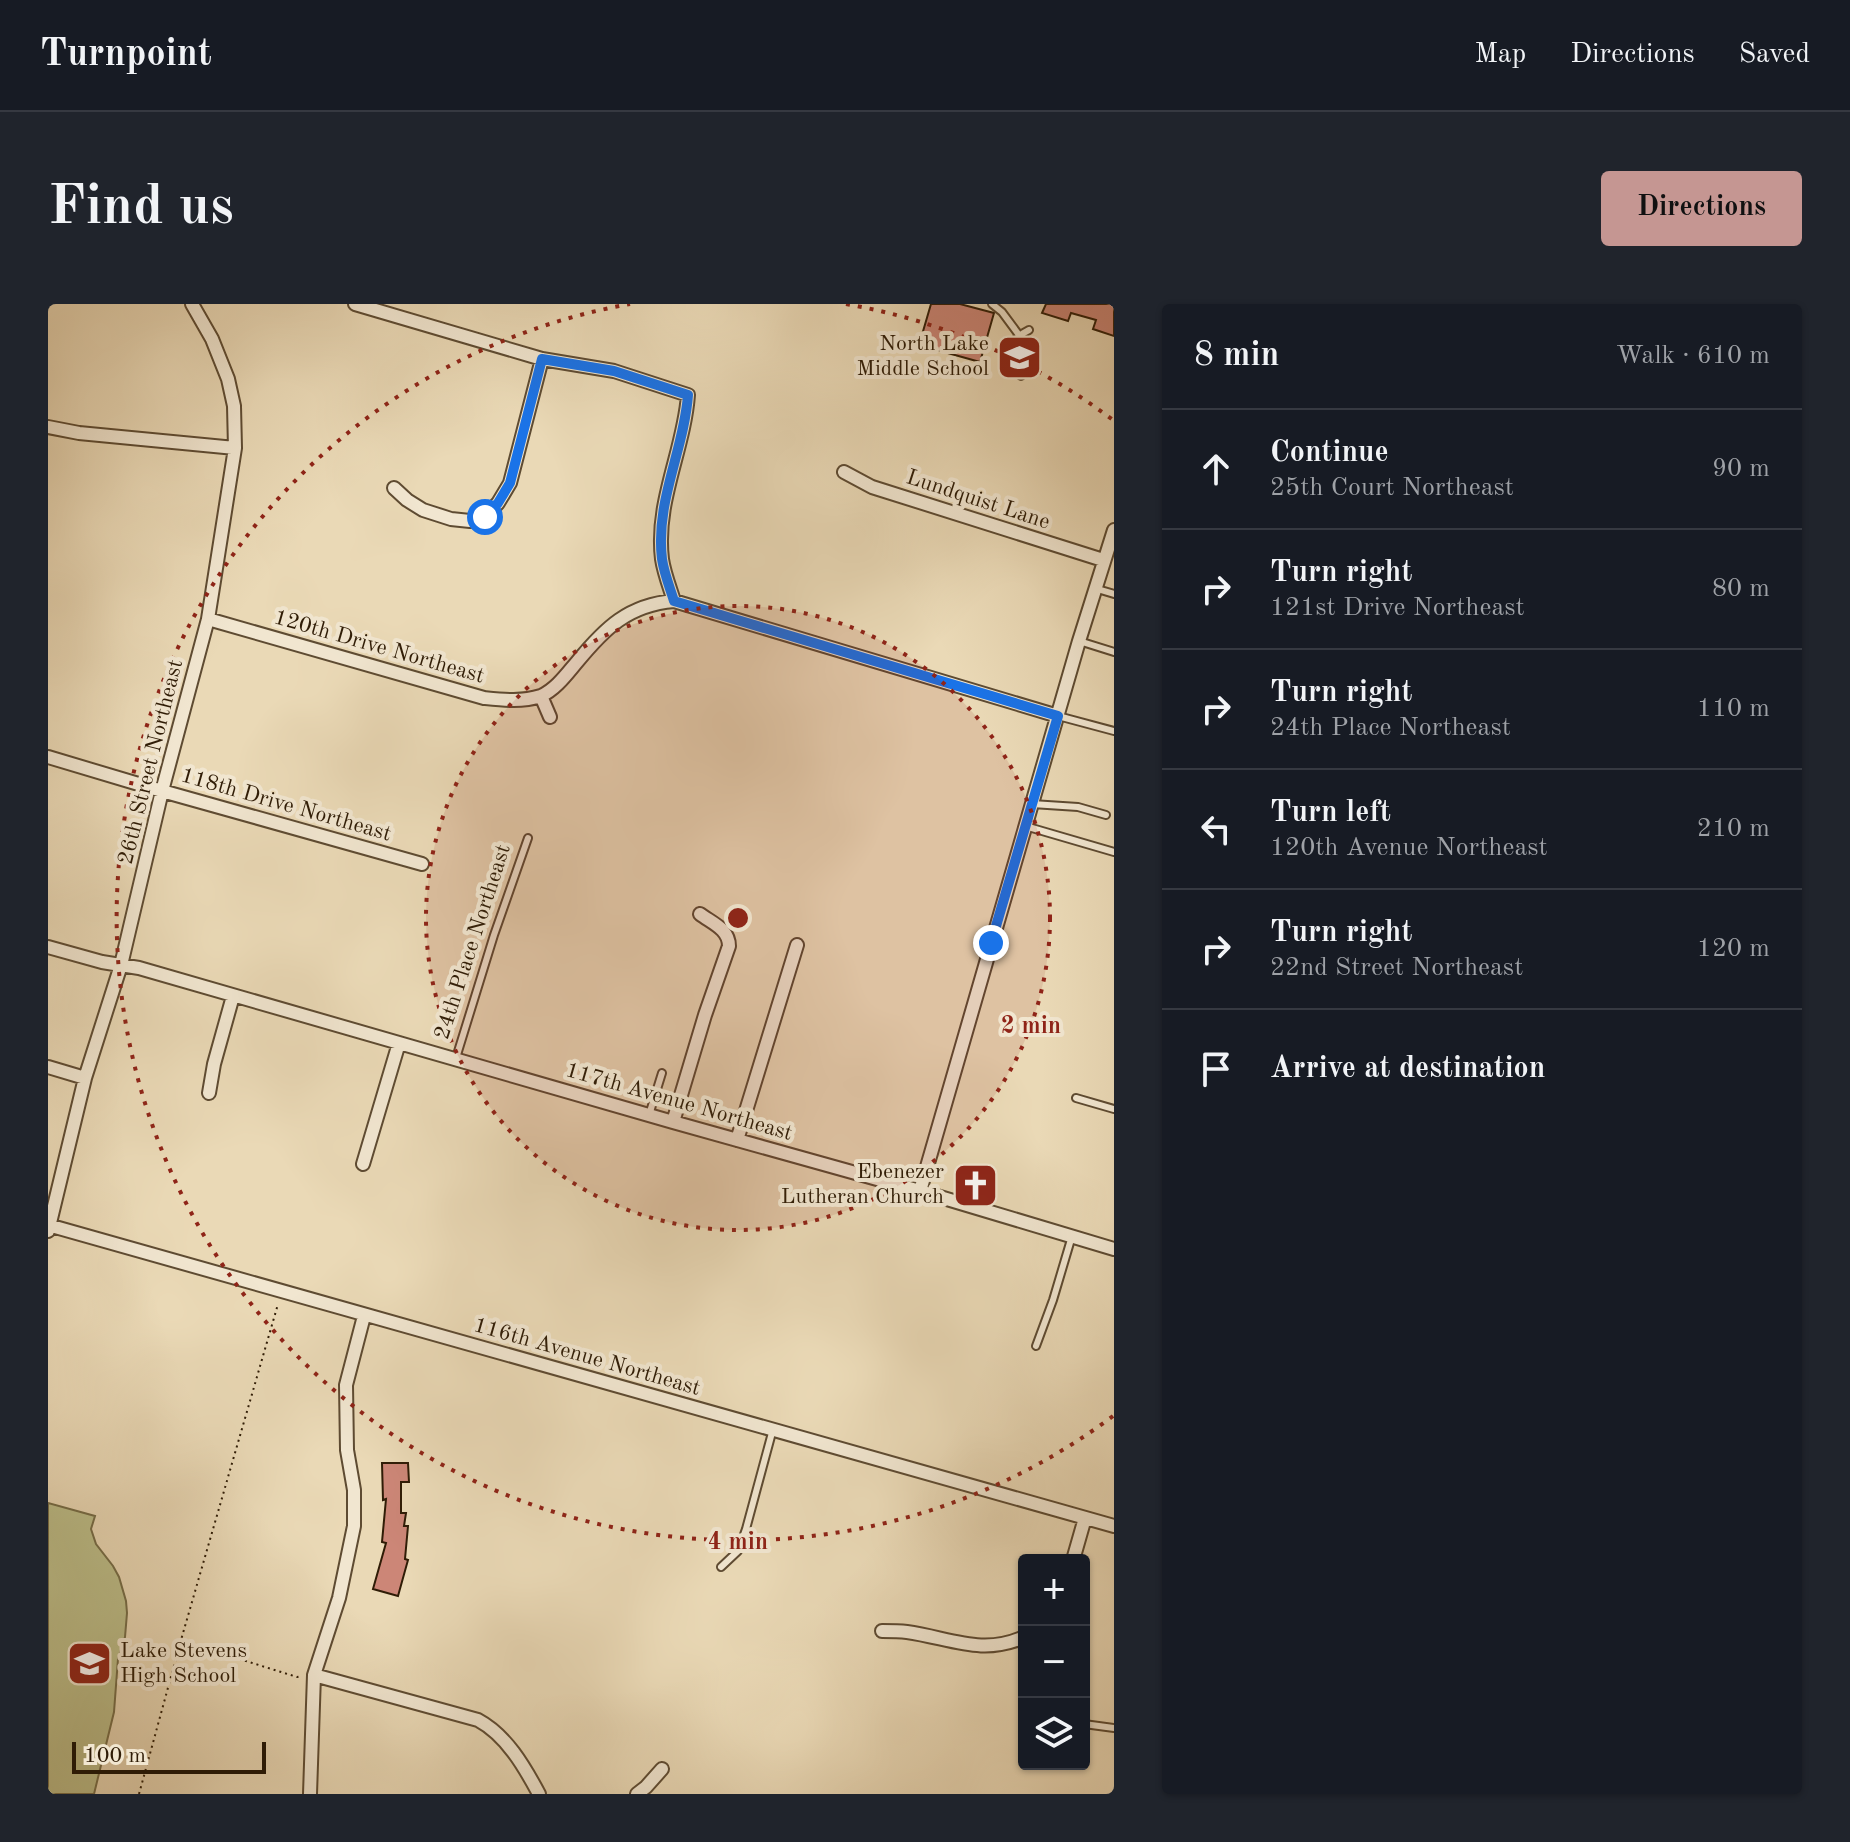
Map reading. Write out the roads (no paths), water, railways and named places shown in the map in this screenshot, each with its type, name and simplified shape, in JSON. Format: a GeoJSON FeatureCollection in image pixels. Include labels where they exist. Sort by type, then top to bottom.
{"type":"FeatureCollection","features":[{"type":"Feature","properties":{"kind":"street","name":"26th Street Northeast"},"geometry":{"type":"LineString","coordinates":[[49,1227],[85,1078],[121,965],[162,791],[208,619],[235,448],[234,406],[228,379],[212,339],[192,304]]}},
{"type":"Feature","properties":{"kind":"street"},"geometry":{"type":"LineString","coordinates":[[355,304],[542,359],[614,371],[688,395],[687,417],[664,502],[662,528],[662,560],[674,601]]}},
{"type":"Feature","properties":{"kind":"street"},"geometry":{"type":"LineString","coordinates":[[394,488],[423,510],[451,519],[470,521],[485,517],[510,483],[542,359]]}},
{"type":"Feature","properties":{"kind":"street"},"geometry":{"type":"LineString","coordinates":[[48,427],[79,433],[235,448]]}},
{"type":"Feature","properties":{"kind":"street","name":"Lundquist Lane"},"geometry":{"type":"LineString","coordinates":[[844,472],[872,487],[1103,560]]}},
{"type":"Feature","properties":{"kind":"street"},"geometry":{"type":"LineString","coordinates":[[920,1191],[960,1066],[1025,826],[1094,588],[1114,530]]}},
{"type":"Feature","properties":{"kind":"street"},"geometry":{"type":"LineString","coordinates":[[550,717],[541,696],[560,682],[597,638],[626,615],[652,603],[674,601],[1058,716]]}},
{"type":"Feature","properties":{"kind":"street","name":"120th Drive Northeast"},"geometry":{"type":"LineString","coordinates":[[208,619],[484,698],[511,701],[541,696]]}},
{"type":"Feature","properties":{"kind":"street","name":"118th Drive Northeast"},"geometry":{"type":"LineString","coordinates":[[48,757],[422,864]]}},
{"type":"Feature","properties":{"kind":"street"},"geometry":{"type":"LineString","coordinates":[[673,1122],[729,946],[726,931],[700,914]]}},
{"type":"Feature","properties":{"kind":"street"},"geometry":{"type":"LineString","coordinates":[[737,1140],[797,945]]}},
{"type":"Feature","properties":{"kind":"street","name":"117th Avenue Northeast"},"geometry":{"type":"LineString","coordinates":[[48,947],[102,962],[139,968],[649,1116],[1094,1238],[1114,1249]]}},
{"type":"Feature","properties":{"kind":"street"},"geometry":{"type":"LineString","coordinates":[[209,1093],[233,996]]}},
{"type":"Feature","properties":{"kind":"street"},"geometry":{"type":"LineString","coordinates":[[363,1164],[399,1043]]}},
{"type":"Feature","properties":{"kind":"street"},"geometry":{"type":"LineString","coordinates":[[48,1067],[85,1078]]}},
{"type":"Feature","properties":{"kind":"street","name":"116th Avenue Northeast"},"geometry":{"type":"LineString","coordinates":[[49,1227],[1114,1526]]}},
{"type":"Feature","properties":{"kind":"street"},"geometry":{"type":"LineString","coordinates":[[310,1794],[314,1675],[339,1598],[354,1526],[354,1490],[347,1450],[346,1385],[364,1316]]}},
{"type":"Feature","properties":{"kind":"street"},"geometry":{"type":"LineString","coordinates":[[1075,1554],[1085,1518]]}},
{"type":"Feature","properties":{"kind":"street"},"geometry":{"type":"LineString","coordinates":[[882,1631],[908,1632],[976,1646],[1009,1644],[1018,1640]]}},
{"type":"Feature","properties":{"kind":"street"},"geometry":{"type":"LineString","coordinates":[[314,1675],[478,1720],[493,1728],[504,1740],[539,1794]]}},
{"type":"Feature","properties":{"kind":"street"},"geometry":{"type":"LineString","coordinates":[[637,1794],[662,1769]]}},
{"type":"Feature","properties":{"kind":"lane"},"geometry":{"type":"LineString","coordinates":[[992,304],[1019,335]]}},
{"type":"Feature","properties":{"kind":"lane"},"geometry":{"type":"LineString","coordinates":[[1021,376],[1009,359],[1011,346],[1019,335],[1029,330]]}},
{"type":"Feature","properties":{"kind":"lane"},"geometry":{"type":"LineString","coordinates":[[1094,588],[1114,594]]}},
{"type":"Feature","properties":{"kind":"lane"},"geometry":{"type":"LineString","coordinates":[[1079,641],[1114,652]]}},
{"type":"Feature","properties":{"kind":"lane"},"geometry":{"type":"LineString","coordinates":[[1058,716],[1114,731]]}},
{"type":"Feature","properties":{"kind":"lane"},"geometry":{"type":"LineString","coordinates":[[1032,804],[1078,807],[1106,815]]}},
{"type":"Feature","properties":{"kind":"lane"},"geometry":{"type":"LineString","coordinates":[[1025,826],[1114,852]]}},
{"type":"Feature","properties":{"kind":"lane","name":"24th Place Northeast"},"geometry":{"type":"LineString","coordinates":[[456,1058],[528,838]]}},
{"type":"Feature","properties":{"kind":"lane"},"geometry":{"type":"LineString","coordinates":[[649,1116],[662,1073]]}},
{"type":"Feature","properties":{"kind":"lane"},"geometry":{"type":"LineString","coordinates":[[1076,1098],[1114,1109]]}},
{"type":"Feature","properties":{"kind":"lane"},"geometry":{"type":"LineString","coordinates":[[1036,1346],[1053,1300],[1069,1233]]}},
{"type":"Feature","properties":{"kind":"lane"},"geometry":{"type":"LineString","coordinates":[[721,1567],[738,1551],[773,1429]]}},
{"type":"Feature","properties":{"kind":"lane"},"geometry":{"type":"LineString","coordinates":[[1090,1725],[1114,1728]]}},
{"type":"Feature","properties":{"kind":"place","name":"North Lake Middle School"},"geometry":{"type":"Point","coordinates":[1020,357]}},
{"type":"Feature","properties":{"kind":"place","name":"Ebenezer Lutheran Church"},"geometry":{"type":"Point","coordinates":[975,1185]}},
{"type":"Feature","properties":{"kind":"place","name":"Lake Stevens High School"},"geometry":{"type":"Point","coordinates":[89,1664]}}]}
